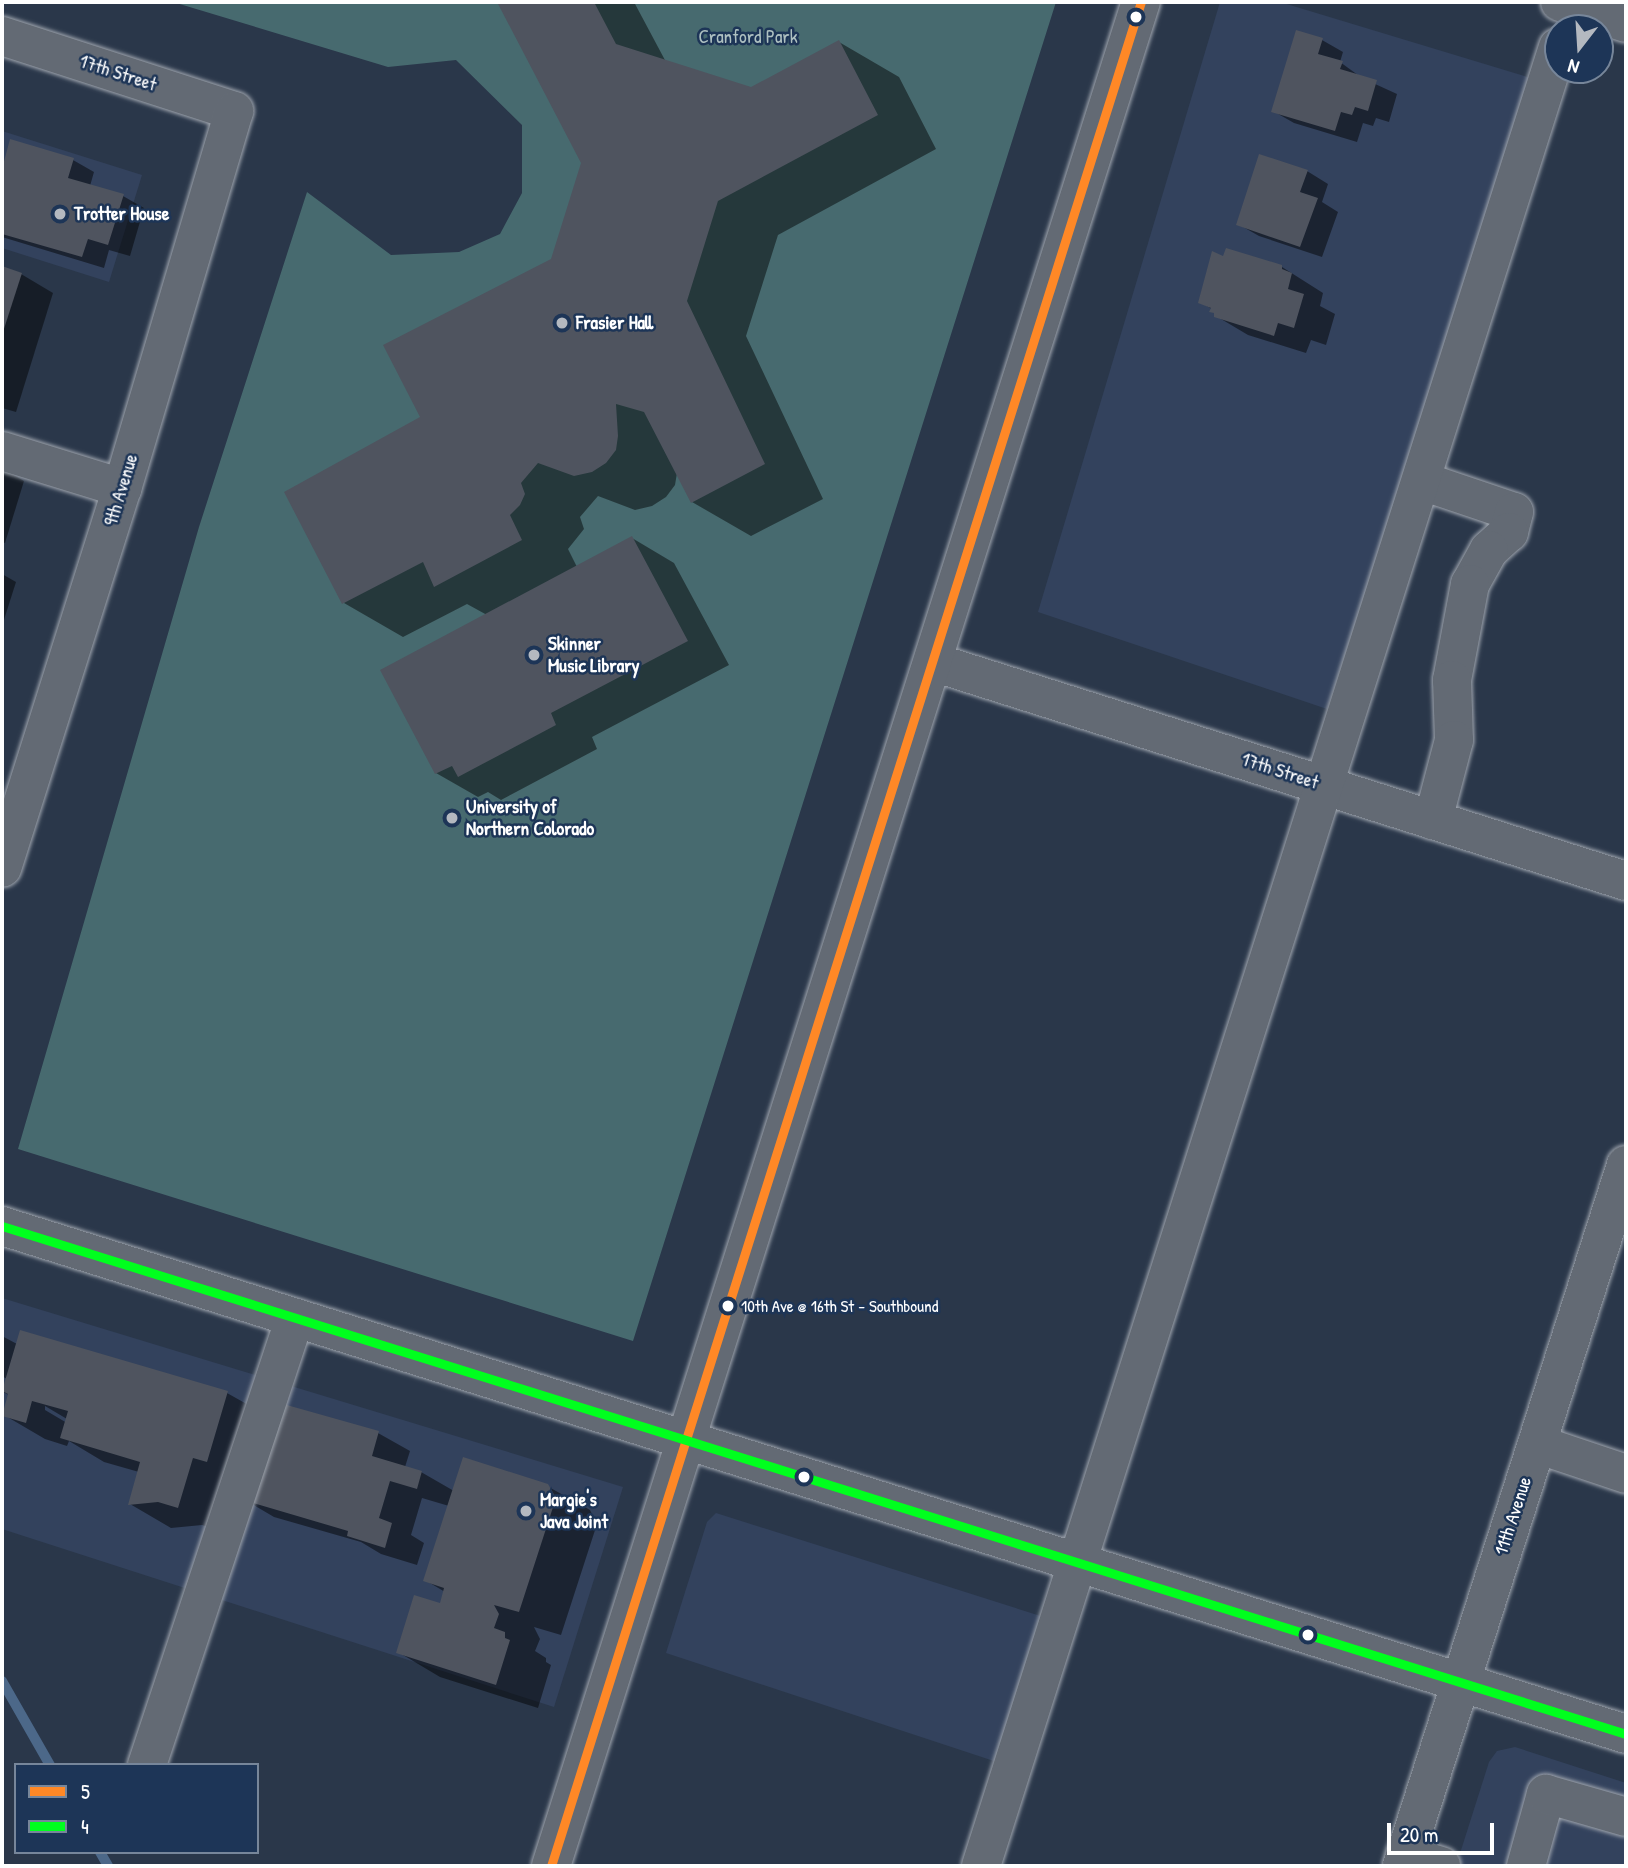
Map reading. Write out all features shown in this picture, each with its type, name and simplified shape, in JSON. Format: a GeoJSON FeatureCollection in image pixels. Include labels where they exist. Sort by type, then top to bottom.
{"type":"FeatureCollection","features":[{"type":"Feature","properties":{"kind":"street"},"geometry":{"type":"LineString","coordinates":[[551,1866],[1141,2]]}},
{"type":"Feature","properties":{"kind":"street"},"geometry":{"type":"LineString","coordinates":[[1567,9],[1626,23]]}},
{"type":"Feature","properties":{"kind":"street","name":"17th Street"},"geometry":{"type":"LineString","coordinates":[[2,36],[234,111]]}},
{"type":"Feature","properties":{"kind":"street"},"geometry":{"type":"LineString","coordinates":[[981,1866],[1080,1563],[1323,785],[1546,84]]}},
{"type":"Feature","properties":{"kind":"street","name":"9th Avenue"},"geometry":{"type":"LineString","coordinates":[[2,868],[122,488],[234,111]]}},
{"type":"Feature","properties":{"kind":"street"},"geometry":{"type":"LineString","coordinates":[[2,450],[122,488]]}},
{"type":"Feature","properties":{"kind":"street"},"geometry":{"type":"LineString","coordinates":[[1422,481],[1514,512],[1509,532],[1489,550],[1469,584],[1452,680],[1454,740],[1433,820]]}},
{"type":"Feature","properties":{"kind":"street","name":"17th Street"},"geometry":{"type":"LineString","coordinates":[[933,662],[1626,881]]}},
{"type":"Feature","properties":{"kind":"street","name":"11th Avenue"},"geometry":{"type":"LineString","coordinates":[[1403,1861],[1626,1166]]}},
{"type":"Feature","properties":{"kind":"street"},"geometry":{"type":"LineString","coordinates":[[2,1226],[1626,1734]]}},
{"type":"Feature","properties":{"kind":"street"},"geometry":{"type":"LineString","coordinates":[[148,1763],[295,1318]]}},
{"type":"Feature","properties":{"kind":"street"},"geometry":{"type":"LineString","coordinates":[[1537,1444],[1626,1474]]}},
{"type":"Feature","properties":{"kind":"street"},"geometry":{"type":"LineString","coordinates":[[1526,1866],[1546,1794],[1626,1817]]}},
{"type":"Feature","properties":{"kind":"street"},"geometry":{"type":"LineString","coordinates":[[1403,1861],[1441,1866]]}},
{"type":"Feature","properties":{"kind":"shaded area"},"geometry":{"type":"Polygon","coordinates":[[[1220,2],[1280,2],[1534,79],[1327,709],[1038,612],[1220,2]]]}},
{"type":"Feature","properties":{"kind":"shaded area","name":"Trotter House"},"geometry":{"type":"Polygon","coordinates":[[[2,131],[142,175],[109,282],[2,248],[2,131]]]}},
{"type":"Feature","properties":{"kind":"shaded area"},"geometry":{"type":"Polygon","coordinates":[[[2,1298],[623,1487],[554,1707],[2,1529],[2,1298]]]}},
{"type":"Feature","properties":{"kind":"shaded area"},"geometry":{"type":"Polygon","coordinates":[[[716,1513],[1050,1619],[1003,1764],[666,1653],[707,1522],[716,1513]]]}},
{"type":"Feature","properties":{"kind":"shaded area"},"geometry":{"type":"Polygon","coordinates":[[[1515,1747],[1626,1783],[1626,1866],[1456,1866],[1489,1762],[1497,1751],[1515,1747]]]}},
{"type":"Feature","properties":{"kind":"green space","name":"University of Northern Colorado"},"geometry":{"type":"Polygon","coordinates":[[[173,2],[1056,2],[633,1341],[18,1149],[199,527],[307,192],[391,255],[459,252],[500,234],[522,193],[522,125],[456,60],[388,67],[173,2]]]}},
{"type":"Feature","properties":{"kind":"building","name":"Frasier Hall"},"geometry":{"type":"Polygon","coordinates":[[[497,2],[594,2],[616,44],[751,87],[839,40],[878,115],[718,201],[687,301],[765,464],[691,503],[644,412],[616,404],[616,450],[606,463],[592,472],[574,476],[538,463],[521,483],[525,494],[520,505],[510,515],[522,540],[434,587],[423,562],[342,604],[284,492],[420,417],[383,345],[551,259],[581,163],[497,2]]]}},
{"type":"Feature","properties":{"kind":"building"},"geometry":{"type":"Polygon","coordinates":[[[1296,30],[1323,38],[1318,54],[1343,61],[1340,69],[1377,80],[1368,111],[1355,107],[1352,115],[1341,112],[1335,131],[1271,112],[1296,30]]]}},
{"type":"Feature","properties":{"kind":"building","name":"Trotter House"},"geometry":{"type":"Polygon","coordinates":[[[10,139],[74,158],[68,178],[124,194],[108,245],[88,239],[82,257],[2,234],[2,169],[10,139]]]}},
{"type":"Feature","properties":{"kind":"building"},"geometry":{"type":"Polygon","coordinates":[[[1259,154],[1308,170],[1300,192],[1318,198],[1300,247],[1236,225],[1259,154]]]}},
{"type":"Feature","properties":{"kind":"building"},"geometry":{"type":"Polygon","coordinates":[[[1226,248],[1282,265],[1282,269],[1292,273],[1288,289],[1304,294],[1294,328],[1278,323],[1274,336],[1214,317],[1214,313],[1209,312],[1211,308],[1198,303],[1212,251],[1223,256],[1226,248]]]}},
{"type":"Feature","properties":{"kind":"building"},"geometry":{"type":"Polygon","coordinates":[[[2,266],[22,273],[2,335],[2,266]]]}},
{"type":"Feature","properties":{"kind":"building","name":"Skinner Music Library"},"geometry":{"type":"Polygon","coordinates":[[[632,536],[688,641],[551,713],[556,725],[458,777],[452,766],[435,774],[380,670],[632,536]]]}},
{"type":"Feature","properties":{"kind":"building"},"geometry":{"type":"Polygon","coordinates":[[[20,1330],[228,1391],[207,1462],[193,1458],[178,1508],[158,1502],[128,1505],[140,1462],[60,1438],[68,1411],[32,1401],[26,1423],[2,1416],[8,1394],[2,1391],[20,1330]]]}},
{"type":"Feature","properties":{"kind":"building"},"geometry":{"type":"Polygon","coordinates":[[[269,1400],[379,1431],[372,1456],[422,1471],[417,1489],[390,1481],[379,1518],[392,1523],[385,1548],[347,1536],[348,1531],[240,1499],[269,1400]]]}},
{"type":"Feature","properties":{"kind":"building"},"geometry":{"type":"Polygon","coordinates":[[[463,1457],[548,1484],[556,1498],[519,1612],[494,1605],[499,1614],[494,1628],[505,1632],[505,1638],[510,1640],[496,1685],[396,1653],[414,1595],[440,1603],[444,1588],[423,1581],[463,1457]]]}},
{"type":"Feature","properties":{"kind":"waterway"},"geometry":{"type":"LineString","coordinates":[[2,1681],[49,1763]]}},
{"type":"Feature","properties":{"kind":"waterway"},"geometry":{"type":"LineString","coordinates":[[101,1854],[108,1866]]}},
{"type":"Feature","properties":{"kind":"transit line","name":"5"},"geometry":{"type":"LineString","coordinates":[[551,1866],[1141,2]]}},
{"type":"Feature","properties":{"kind":"transit line","name":"4"},"geometry":{"type":"LineString","coordinates":[[2,1226],[1626,1734]]}},
{"type":"Feature","properties":{"kind":"place","name":"Trotter House"},"geometry":{"type":"Point","coordinates":[60,214]}},
{"type":"Feature","properties":{"kind":"place","name":"Frasier Hall"},"geometry":{"type":"Point","coordinates":[562,323]}},
{"type":"Feature","properties":{"kind":"place","name":"Skinner Music Library"},"geometry":{"type":"Point","coordinates":[534,655]}},
{"type":"Feature","properties":{"kind":"place","name":"University of Northern Colorado"},"geometry":{"type":"Point","coordinates":[452,818]}},
{"type":"Feature","properties":{"kind":"place","name":"10th Ave @ 16th St - Southbound"},"geometry":{"type":"Point","coordinates":[728,1306]}},
{"type":"Feature","properties":{"kind":"place","name":"Margie's Java Joint"},"geometry":{"type":"Point","coordinates":[526,1511]}},
{"type":"Feature","properties":{"kind":"park label","name":"Cranford Park"},"geometry":{"type":"Point","coordinates":[748,37]}}]}
